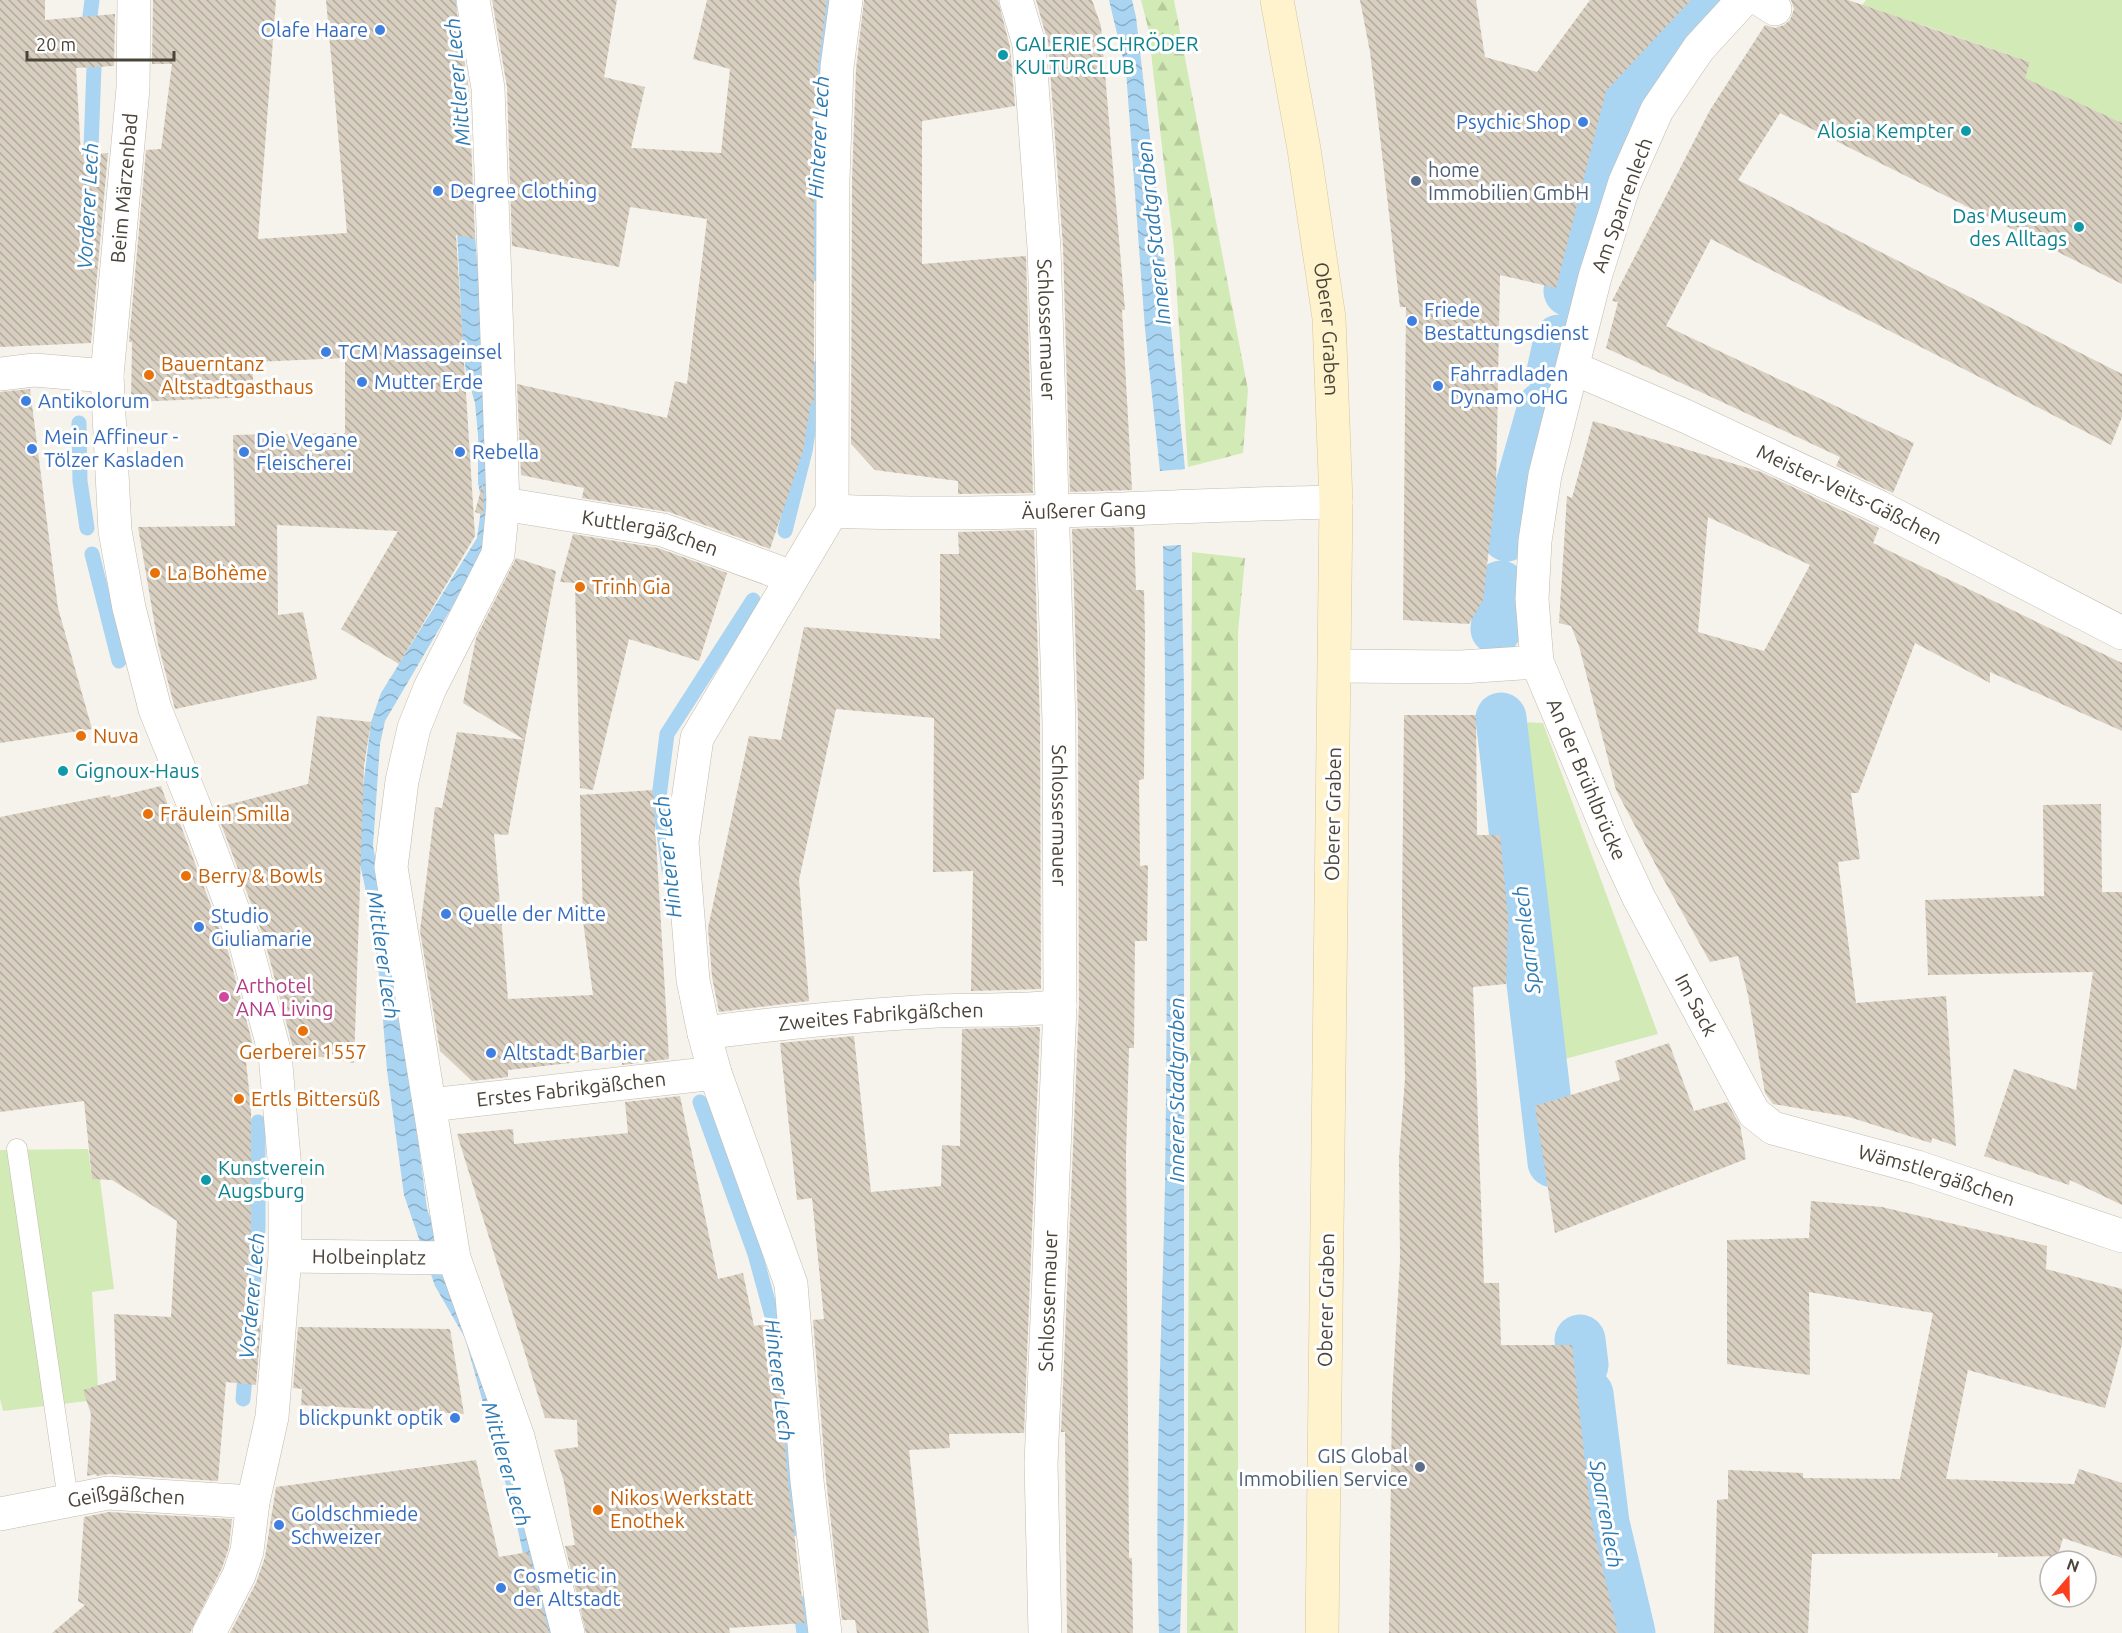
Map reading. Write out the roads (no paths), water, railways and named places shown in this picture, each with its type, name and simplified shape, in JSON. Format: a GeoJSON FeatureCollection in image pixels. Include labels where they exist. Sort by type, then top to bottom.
{"type":"FeatureCollection","features":[{"type":"Feature","properties":{"kind":"street","name":"Beim Märzenbad"},"geometry":{"type":"LineString","coordinates":[[107,376],[133,88],[134,0]]}},
{"type":"Feature","properties":{"kind":"street"},"geometry":{"type":"LineString","coordinates":[[473,0],[488,88],[502,504],[498,554],[445,658],[414,728],[402,780],[391,867],[422,1073],[430,1105],[454,1258],[518,1437],[568,1633]]}},
{"type":"Feature","properties":{"kind":"street"},"geometry":{"type":"LineString","coordinates":[[825,1633],[807,1481],[791,1284],[715,1073],[704,1033],[693,980],[682,842],[697,738],[832,511],[833,179],[837,67],[846,0]]}},
{"type":"Feature","properties":{"kind":"street","name":"Schlossermauer"},"geometry":{"type":"LineString","coordinates":[[1016,0],[1029,44],[1044,248],[1059,722],[1060,1006],[1041,1464],[1045,1633]]}},
{"type":"Feature","properties":{"kind":"street","name":"Oberer Graben"},"geometry":{"type":"LineString","coordinates":[[1276,0],[1304,149],[1329,318],[1336,502],[1322,1633]]}},
{"type":"Feature","properties":{"kind":"street","name":"Am Sparrenlech"},"geometry":{"type":"LineString","coordinates":[[1573,368],[1595,277],[1626,182],[1655,116],[1699,48],[1743,0]]}},
{"type":"Feature","properties":{"kind":"street","name":"Meister-Veits-Gäßchen"},"geometry":{"type":"LineString","coordinates":[[1573,368],[1685,416],[1879,507],[2122,633]]}},
{"type":"Feature","properties":{"kind":"street","name":"An der Brühlbrücke"},"geometry":{"type":"LineString","coordinates":[[1573,368],[1545,475],[1535,541],[1525,663],[1639,898]]}},
{"type":"Feature","properties":{"kind":"street"},"geometry":{"type":"LineString","coordinates":[[0,374],[34,370],[107,376],[115,531],[129,609],[154,709],[194,803],[246,945],[275,1054],[285,1170],[285,1256],[272,1417],[253,1502],[244,1559],[209,1633]]}},
{"type":"Feature","properties":{"kind":"street","name":"Äußerer Gang"},"geometry":{"type":"LineString","coordinates":[[832,511],[925,515],[1054,513],[1336,502]]}},
{"type":"Feature","properties":{"kind":"street","name":"Kuttlergäßchen"},"geometry":{"type":"LineString","coordinates":[[502,504],[663,530],[792,577]]}},
{"type":"Feature","properties":{"kind":"street"},"geometry":{"type":"LineString","coordinates":[[1335,666],[1461,667],[1525,663]]}},
{"type":"Feature","properties":{"kind":"street","name":"Im Sack"},"geometry":{"type":"LineString","coordinates":[[1639,898],[1754,1113]]}},
{"type":"Feature","properties":{"kind":"street","name":"Zweites Fabrikgäßchen"},"geometry":{"type":"LineString","coordinates":[[704,1033],[828,1017],[958,1010],[1023,1012],[1060,1006]]}},
{"type":"Feature","properties":{"kind":"street","name":"Erstes Fabrikgäßchen"},"geometry":{"type":"LineString","coordinates":[[430,1105],[715,1073]]}},
{"type":"Feature","properties":{"kind":"street","name":"Wämstlergäßchen"},"geometry":{"type":"LineString","coordinates":[[1754,1113],[1773,1128],[1917,1167],[2122,1236]]}},
{"type":"Feature","properties":{"kind":"street","name":"Holbeinplatz"},"geometry":{"type":"LineString","coordinates":[[285,1256],[454,1258]]}},
{"type":"Feature","properties":{"kind":"street","name":"Geißgäßchen"},"geometry":{"type":"LineString","coordinates":[[0,1514],[108,1493],[253,1502]]}},
{"type":"Feature","properties":{"kind":"lane"},"geometry":{"type":"LineString","coordinates":[[17,1149],[69,1500]]}},
{"type":"Feature","properties":{"kind":"water","name":"Mittlerer Lech"},"geometry":{"type":"Polygon","coordinates":[[[446,0],[456,0],[483,334],[495,415],[485,551],[385,721],[380,744],[373,846],[397,975],[427,1209],[475,1334],[556,1633],[540,1633],[516,1521],[465,1338],[435,1286],[404,1195],[387,1070],[372,920],[356,845],[371,722],[381,693],[477,538],[482,503],[478,483],[475,403],[466,372],[462,333],[446,0]]]}},
{"type":"Feature","properties":{"kind":"water","name":"Innerer Stadtgraben"},"geometry":{"type":"Polygon","coordinates":[[[1109,0],[1132,0],[1136,17],[1165,266],[1185,469],[1160,471],[1145,329],[1126,71],[1109,0]]]}},
{"type":"Feature","properties":{"kind":"water","name":"Innerer Stadtgraben"},"geometry":{"type":"Polygon","coordinates":[[[1181,545],[1184,687],[1184,1519],[1180,1633],[1159,1633],[1158,1465],[1167,1025],[1163,546],[1181,545]]]}},
{"type":"Feature","properties":{"kind":"waterway","name":"Vorderer Lech"},"geometry":{"type":"LineString","coordinates":[[90,16],[92,0]]}},
{"type":"Feature","properties":{"kind":"waterway","name":"Hinterer Lech"},"geometry":{"type":"LineString","coordinates":[[821,70],[827,0]]}},
{"type":"Feature","properties":{"kind":"waterway","name":"Sparrenlech"},"geometry":{"type":"LineString","coordinates":[[1633,84],[1712,0]]}},
{"type":"Feature","properties":{"kind":"waterway","name":"Vorderer Lech"},"geometry":{"type":"LineString","coordinates":[[90,174],[94,67]]}},
{"type":"Feature","properties":{"kind":"waterway","name":"Hinterer Lech"},"geometry":{"type":"LineString","coordinates":[[817,274],[815,185],[820,94]]}},
{"type":"Feature","properties":{"kind":"waterway","name":"Sparrenlech"},"geometry":{"type":"LineString","coordinates":[[1606,135],[1616,104]]}},
{"type":"Feature","properties":{"kind":"waterway","name":"Sparrenlech"},"geometry":{"type":"LineString","coordinates":[[1583,219],[1597,167]]}},
{"type":"Feature","properties":{"kind":"waterway","name":"Sparrenlech"},"geometry":{"type":"LineString","coordinates":[[1569,291],[1576,256]]}},
{"type":"Feature","properties":{"kind":"waterway","name":"Sparrenlech"},"geometry":{"type":"LineString","coordinates":[[1552,372],[1559,340]]}},
{"type":"Feature","properties":{"kind":"waterway","name":"Hinterer Lech"},"geometry":{"type":"LineString","coordinates":[[785,531],[805,451],[818,368]]}},
{"type":"Feature","properties":{"kind":"waterway","name":"Sparrenlech"},"geometry":{"type":"LineString","coordinates":[[1518,495],[1543,407]]}},
{"type":"Feature","properties":{"kind":"waterway","name":"Vorderer Lech"},"geometry":{"type":"LineString","coordinates":[[79,423],[80,481],[87,528]]}},
{"type":"Feature","properties":{"kind":"waterway","name":"Sparrenlech"},"geometry":{"type":"LineString","coordinates":[[1507,536],[1513,512]]}},
{"type":"Feature","properties":{"kind":"waterway","name":"Vorderer Lech"},"geometry":{"type":"LineString","coordinates":[[92,554],[119,661]]}},
{"type":"Feature","properties":{"kind":"waterway","name":"Sparrenlech"},"geometry":{"type":"LineString","coordinates":[[1496,629],[1501,586]]}},
{"type":"Feature","properties":{"kind":"waterway","name":"Hinterer Lech"},"geometry":{"type":"LineString","coordinates":[[669,870],[659,797],[667,734],[753,600]]}},
{"type":"Feature","properties":{"kind":"waterway","name":"Sparrenlech"},"geometry":{"type":"LineString","coordinates":[[1501,718],[1553,1162]]}},
{"type":"Feature","properties":{"kind":"waterway","name":"Hinterer Lech"},"geometry":{"type":"LineString","coordinates":[[700,1102],[755,1254],[778,1338],[793,1529]]}},
{"type":"Feature","properties":{"kind":"waterway","name":"Vorderer Lech"},"geometry":{"type":"LineString","coordinates":[[243,1399],[258,1228],[258,1122]]}},
{"type":"Feature","properties":{"kind":"waterway","name":"Sparrenlech"},"geometry":{"type":"LineString","coordinates":[[1580,1340],[1583,1365]]}},
{"type":"Feature","properties":{"kind":"waterway","name":"Sparrenlech"},"geometry":{"type":"LineString","coordinates":[[1588,1394],[1604,1523],[1630,1633]]}},
{"type":"Feature","properties":{"kind":"waterway","name":"Hinterer Lech"},"geometry":{"type":"LineString","coordinates":[[800,1603],[804,1633]]}},
{"type":"Feature","properties":{"kind":"place","name":"Olafe Haare"},"geometry":{"type":"Point","coordinates":[380,30]}},
{"type":"Feature","properties":{"kind":"place","name":"GALERIE SCHRÖDER KULTURCLUB"},"geometry":{"type":"Point","coordinates":[1003,55]}},
{"type":"Feature","properties":{"kind":"place","name":"Psychic Shop"},"geometry":{"type":"Point","coordinates":[1583,122]}},
{"type":"Feature","properties":{"kind":"place","name":"Alosia Kempter"},"geometry":{"type":"Point","coordinates":[1966,131]}},
{"type":"Feature","properties":{"kind":"place","name":"home Immobilien GmbH"},"geometry":{"type":"Point","coordinates":[1416,181]}},
{"type":"Feature","properties":{"kind":"place","name":"Degree Clothing"},"geometry":{"type":"Point","coordinates":[438,191]}},
{"type":"Feature","properties":{"kind":"place","name":"Das Museum des Alltags"},"geometry":{"type":"Point","coordinates":[2079,227]}},
{"type":"Feature","properties":{"kind":"place","name":"Friede Bestattungsdienst"},"geometry":{"type":"Point","coordinates":[1412,321]}},
{"type":"Feature","properties":{"kind":"place","name":"TCM Massageinsel"},"geometry":{"type":"Point","coordinates":[326,352]}},
{"type":"Feature","properties":{"kind":"place","name":"Bauerntanz Altstadtgasthaus"},"geometry":{"type":"Point","coordinates":[149,375]}},
{"type":"Feature","properties":{"kind":"place","name":"Mutter Erde"},"geometry":{"type":"Point","coordinates":[362,382]}},
{"type":"Feature","properties":{"kind":"place","name":"Fahrradladen Dynamo oHG"},"geometry":{"type":"Point","coordinates":[1438,386]}},
{"type":"Feature","properties":{"kind":"place","name":"Antikolorum"},"geometry":{"type":"Point","coordinates":[26,401]}},
{"type":"Feature","properties":{"kind":"place","name":"Mein Affineur - Tölzer Kasladen"},"geometry":{"type":"Point","coordinates":[32,449]}},
{"type":"Feature","properties":{"kind":"place","name":"Die Vegane Fleischerei"},"geometry":{"type":"Point","coordinates":[244,452]}},
{"type":"Feature","properties":{"kind":"place","name":"Rebella"},"geometry":{"type":"Point","coordinates":[460,452]}},
{"type":"Feature","properties":{"kind":"place","name":"La Bohème"},"geometry":{"type":"Point","coordinates":[155,573]}},
{"type":"Feature","properties":{"kind":"place","name":"Trinh Gia"},"geometry":{"type":"Point","coordinates":[580,587]}},
{"type":"Feature","properties":{"kind":"place","name":"Nuva"},"geometry":{"type":"Point","coordinates":[81,736]}},
{"type":"Feature","properties":{"kind":"place","name":"Gignoux-Haus"},"geometry":{"type":"Point","coordinates":[63,771]}},
{"type":"Feature","properties":{"kind":"place","name":"Fräulein Smilla"},"geometry":{"type":"Point","coordinates":[148,814]}},
{"type":"Feature","properties":{"kind":"place","name":"Berry & Bowls"},"geometry":{"type":"Point","coordinates":[186,876]}},
{"type":"Feature","properties":{"kind":"place","name":"Quelle der Mitte"},"geometry":{"type":"Point","coordinates":[446,914]}},
{"type":"Feature","properties":{"kind":"place","name":"Studio Giuliamarie"},"geometry":{"type":"Point","coordinates":[199,927]}},
{"type":"Feature","properties":{"kind":"place","name":"Arthotel ANA Living"},"geometry":{"type":"Point","coordinates":[224,997]}},
{"type":"Feature","properties":{"kind":"place","name":"Gerberei 1557"},"geometry":{"type":"Point","coordinates":[303,1031]}},
{"type":"Feature","properties":{"kind":"place","name":"Altstadt Barbier"},"geometry":{"type":"Point","coordinates":[491,1053]}},
{"type":"Feature","properties":{"kind":"place","name":"Ertls Bittersüß"},"geometry":{"type":"Point","coordinates":[239,1099]}},
{"type":"Feature","properties":{"kind":"place","name":"Kunstverein Augsburg"},"geometry":{"type":"Point","coordinates":[206,1180]}},
{"type":"Feature","properties":{"kind":"place","name":"blickpunkt optik"},"geometry":{"type":"Point","coordinates":[455,1418]}},
{"type":"Feature","properties":{"kind":"place","name":"GIS Global Immobilien Service"},"geometry":{"type":"Point","coordinates":[1420,1467]}},
{"type":"Feature","properties":{"kind":"place","name":"Nikos Werkstatt Enothek"},"geometry":{"type":"Point","coordinates":[598,1510]}},
{"type":"Feature","properties":{"kind":"place","name":"Goldschmiede Schweizer"},"geometry":{"type":"Point","coordinates":[279,1525]}},
{"type":"Feature","properties":{"kind":"place","name":"Cosmetic in der Altstadt"},"geometry":{"type":"Point","coordinates":[501,1588]}}]}
